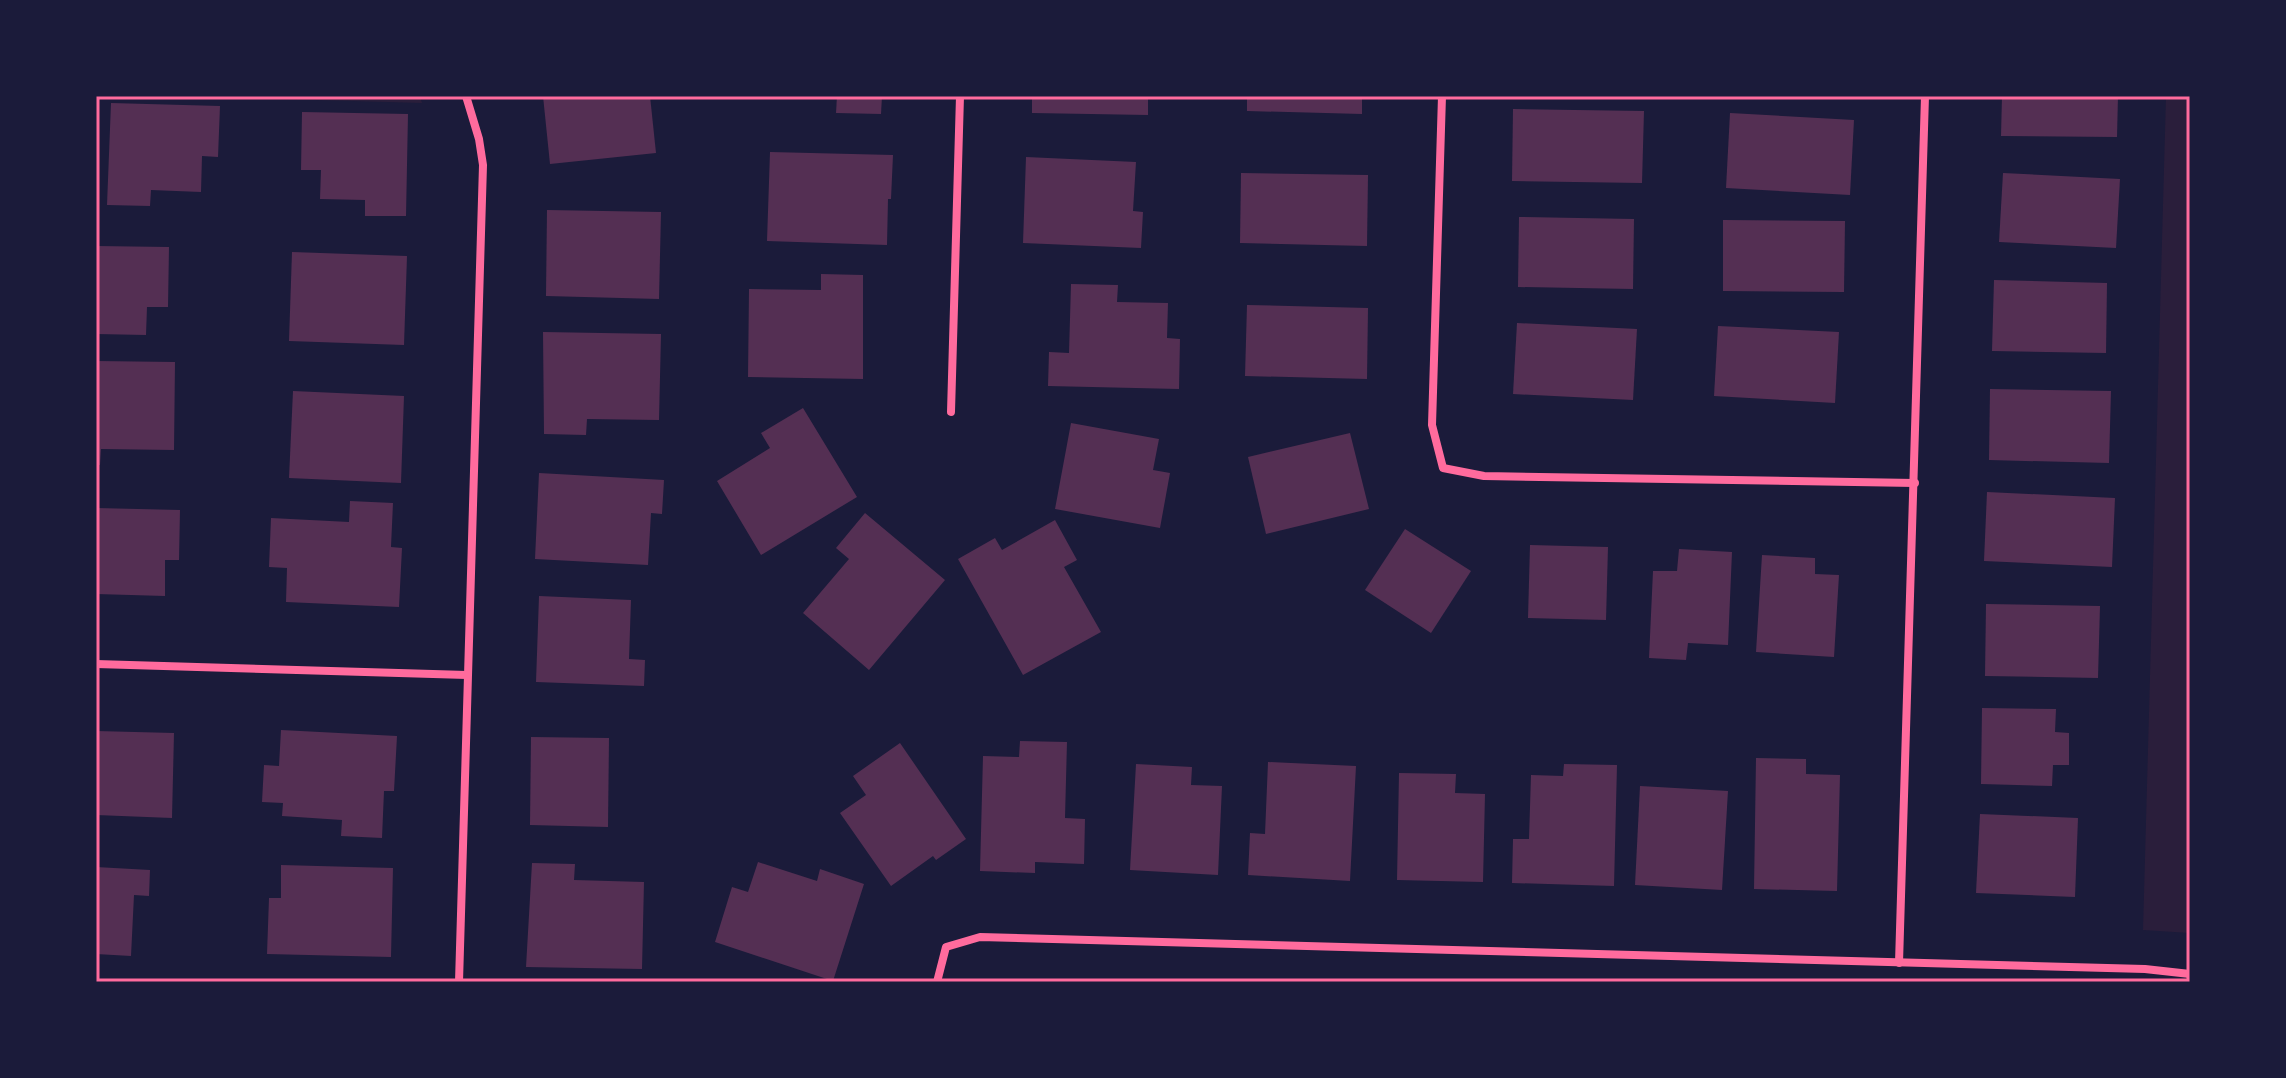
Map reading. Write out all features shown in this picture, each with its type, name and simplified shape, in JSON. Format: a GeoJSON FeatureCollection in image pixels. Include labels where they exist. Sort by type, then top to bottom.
{"type":"FeatureCollection","features":[{"type":"Feature","properties":{"kind":"street"},"geometry":{"type":"LineString","coordinates":[[459,982],[483,165],[466,96]]}},
{"type":"Feature","properties":{"kind":"street"},"geometry":{"type":"LineString","coordinates":[[951,412],[960,96]]}},
{"type":"Feature","properties":{"kind":"street"},"geometry":{"type":"LineString","coordinates":[[1442,96],[1432,425],[1443,468],[1484,476],[1915,483]]}},
{"type":"Feature","properties":{"kind":"street"},"geometry":{"type":"LineString","coordinates":[[1899,963],[1925,96]]}},
{"type":"Feature","properties":{"kind":"street"},"geometry":{"type":"LineString","coordinates":[[96,664],[467,675]]}},
{"type":"Feature","properties":{"kind":"street"},"geometry":{"type":"LineString","coordinates":[[937,982],[946,947],[980,937],[2145,969],[2190,974]]}},
{"type":"Feature","properties":{"kind":"shaded area"},"geometry":{"type":"Polygon","coordinates":[[[170,96],[420,96],[422,103],[170,96]]]}},
{"type":"Feature","properties":{"kind":"shaded area"},"geometry":{"type":"Polygon","coordinates":[[[2166,96],[2190,96],[2190,933],[2143,930],[2166,96]]]}},
{"type":"Feature","properties":{"kind":"building"},"geometry":{"type":"Polygon","coordinates":[[[543,96],[650,96],[656,153],[550,164],[543,96]]]}},
{"type":"Feature","properties":{"kind":"building"},"geometry":{"type":"Polygon","coordinates":[[[837,96],[882,96],[881,114],[836,113],[837,96]]]}},
{"type":"Feature","properties":{"kind":"building"},"geometry":{"type":"Polygon","coordinates":[[[1032,96],[1148,96],[1148,115],[1032,113],[1032,96]]]}},
{"type":"Feature","properties":{"kind":"building"},"geometry":{"type":"Polygon","coordinates":[[[1247,96],[1362,96],[1362,114],[1247,111],[1247,96]]]}},
{"type":"Feature","properties":{"kind":"building"},"geometry":{"type":"Polygon","coordinates":[[[2002,96],[2118,96],[2117,137],[2001,136],[2002,96]]]}},
{"type":"Feature","properties":{"kind":"building"},"geometry":{"type":"Polygon","coordinates":[[[111,103],[220,106],[218,157],[202,156],[201,192],[151,190],[150,206],[107,205],[111,103]]]}},
{"type":"Feature","properties":{"kind":"building"},"geometry":{"type":"Polygon","coordinates":[[[1513,109],[1644,111],[1642,183],[1512,181],[1513,109]]]}},
{"type":"Feature","properties":{"kind":"building"},"geometry":{"type":"Polygon","coordinates":[[[302,112],[408,114],[406,216],[365,216],[365,200],[320,199],[321,170],[301,170],[302,112]]]}},
{"type":"Feature","properties":{"kind":"building"},"geometry":{"type":"Polygon","coordinates":[[[1730,113],[1854,120],[1850,195],[1726,188],[1730,113]]]}},
{"type":"Feature","properties":{"kind":"building"},"geometry":{"type":"Polygon","coordinates":[[[770,152],[893,155],[887,245],[767,241],[770,152]]]}},
{"type":"Feature","properties":{"kind":"building"},"geometry":{"type":"Polygon","coordinates":[[[1026,157],[1136,162],[1133,211],[1143,212],[1141,248],[1023,243],[1026,157]]]}},
{"type":"Feature","properties":{"kind":"building"},"geometry":{"type":"Polygon","coordinates":[[[1241,173],[1368,175],[1367,246],[1240,243],[1241,173]]]}},
{"type":"Feature","properties":{"kind":"building"},"geometry":{"type":"Polygon","coordinates":[[[2003,173],[2120,179],[2116,248],[1999,242],[2003,173]]]}},
{"type":"Feature","properties":{"kind":"building"},"geometry":{"type":"Polygon","coordinates":[[[547,210],[661,212],[659,299],[546,296],[547,210]]]}},
{"type":"Feature","properties":{"kind":"building"},"geometry":{"type":"Polygon","coordinates":[[[1519,217],[1634,219],[1633,289],[1518,287],[1519,217]]]}},
{"type":"Feature","properties":{"kind":"building"},"geometry":{"type":"Polygon","coordinates":[[[1723,220],[1845,221],[1844,292],[1723,291],[1723,220]]]}},
{"type":"Feature","properties":{"kind":"building"},"geometry":{"type":"Polygon","coordinates":[[[96,246],[169,247],[168,307],[147,307],[146,335],[96,334],[96,246]]]}},
{"type":"Feature","properties":{"kind":"building"},"geometry":{"type":"Polygon","coordinates":[[[292,252],[407,256],[404,345],[289,341],[292,252]]]}},
{"type":"Feature","properties":{"kind":"building"},"geometry":{"type":"Polygon","coordinates":[[[821,274],[863,275],[863,379],[748,377],[749,289],[821,290],[821,274]]]}},
{"type":"Feature","properties":{"kind":"building"},"geometry":{"type":"Polygon","coordinates":[[[1994,280],[2107,283],[2106,353],[1992,351],[1994,280]]]}},
{"type":"Feature","properties":{"kind":"building"},"geometry":{"type":"Polygon","coordinates":[[[1071,284],[1118,285],[1117,302],[1168,303],[1167,338],[1180,339],[1179,389],[1048,386],[1049,352],[1069,353],[1071,284]]]}},
{"type":"Feature","properties":{"kind":"building"},"geometry":{"type":"Polygon","coordinates":[[[1247,305],[1368,308],[1367,379],[1245,376],[1247,305]]]}},
{"type":"Feature","properties":{"kind":"building"},"geometry":{"type":"Polygon","coordinates":[[[1517,323],[1637,329],[1633,400],[1513,394],[1517,323]]]}},
{"type":"Feature","properties":{"kind":"building"},"geometry":{"type":"Polygon","coordinates":[[[1718,326],[1839,332],[1835,403],[1714,396],[1718,326]]]}},
{"type":"Feature","properties":{"kind":"building"},"geometry":{"type":"Polygon","coordinates":[[[543,332],[661,334],[659,420],[587,419],[586,435],[544,434],[543,332]]]}},
{"type":"Feature","properties":{"kind":"building"},"geometry":{"type":"Polygon","coordinates":[[[96,361],[175,362],[174,450],[101,449],[100,465],[96,465],[96,361]]]}},
{"type":"Feature","properties":{"kind":"building"},"geometry":{"type":"Polygon","coordinates":[[[1990,389],[2111,391],[2109,463],[1989,460],[1990,389]]]}},
{"type":"Feature","properties":{"kind":"building"},"geometry":{"type":"Polygon","coordinates":[[[293,391],[404,396],[401,483],[289,478],[293,391]]]}},
{"type":"Feature","properties":{"kind":"building"},"geometry":{"type":"Polygon","coordinates":[[[803,408],[857,497],[761,555],[717,481],[770,448],[761,433],[803,408]]]}},
{"type":"Feature","properties":{"kind":"building"},"geometry":{"type":"Polygon","coordinates":[[[1071,423],[1159,439],[1153,470],[1170,473],[1160,528],[1055,509],[1071,423]]]}},
{"type":"Feature","properties":{"kind":"building"},"geometry":{"type":"Polygon","coordinates":[[[1350,433],[1369,509],[1266,534],[1248,457],[1350,433]]]}},
{"type":"Feature","properties":{"kind":"building"},"geometry":{"type":"Polygon","coordinates":[[[539,473],[664,480],[662,514],[651,513],[648,565],[535,559],[539,473]]]}},
{"type":"Feature","properties":{"kind":"building"},"geometry":{"type":"Polygon","coordinates":[[[1987,492],[2115,498],[2112,567],[1984,561],[1987,492]]]}},
{"type":"Feature","properties":{"kind":"building"},"geometry":{"type":"Polygon","coordinates":[[[350,501],[393,503],[391,547],[402,548],[399,607],[286,602],[287,568],[269,567],[271,518],[349,522],[350,501]]]}},
{"type":"Feature","properties":{"kind":"building"},"geometry":{"type":"Polygon","coordinates":[[[96,508],[180,510],[179,560],[165,560],[165,596],[96,594],[96,508]]]}},
{"type":"Feature","properties":{"kind":"building"},"geometry":{"type":"Polygon","coordinates":[[[865,513],[945,580],[869,670],[803,613],[849,559],[836,548],[865,513]]]}},
{"type":"Feature","properties":{"kind":"building"},"geometry":{"type":"Polygon","coordinates":[[[1055,520],[1077,560],[1064,567],[1101,632],[1023,675],[958,559],[995,538],[1002,550],[1055,520]]]}},
{"type":"Feature","properties":{"kind":"building"},"geometry":{"type":"Polygon","coordinates":[[[1405,529],[1471,571],[1431,633],[1365,590],[1405,529]]]}},
{"type":"Feature","properties":{"kind":"building"},"geometry":{"type":"Polygon","coordinates":[[[1530,545],[1608,547],[1606,620],[1528,618],[1530,545]]]}},
{"type":"Feature","properties":{"kind":"building"},"geometry":{"type":"Polygon","coordinates":[[[1679,549],[1732,552],[1728,645],[1688,643],[1686,660],[1649,658],[1653,571],[1677,571],[1679,549]]]}},
{"type":"Feature","properties":{"kind":"building"},"geometry":{"type":"Polygon","coordinates":[[[1762,555],[1815,558],[1815,574],[1839,575],[1834,657],[1756,652],[1762,555]]]}},
{"type":"Feature","properties":{"kind":"building"},"geometry":{"type":"Polygon","coordinates":[[[539,596],[631,600],[629,659],[645,660],[644,686],[536,682],[539,596]]]}},
{"type":"Feature","properties":{"kind":"building"},"geometry":{"type":"Polygon","coordinates":[[[1986,604],[2100,606],[2098,678],[1985,676],[1986,604]]]}},
{"type":"Feature","properties":{"kind":"building"},"geometry":{"type":"Polygon","coordinates":[[[1982,708],[2056,709],[2055,732],[2069,733],[2069,765],[2053,765],[2052,786],[1981,784],[1982,708]]]}},
{"type":"Feature","properties":{"kind":"building"},"geometry":{"type":"Polygon","coordinates":[[[281,730],[397,736],[394,791],[384,791],[382,838],[341,836],[342,820],[282,816],[283,803],[262,802],[264,765],[279,766],[281,730]]]}},
{"type":"Feature","properties":{"kind":"building"},"geometry":{"type":"Polygon","coordinates":[[[96,731],[174,733],[172,818],[96,815],[96,731]]]}},
{"type":"Feature","properties":{"kind":"building"},"geometry":{"type":"Polygon","coordinates":[[[531,737],[609,738],[608,827],[530,825],[531,737]]]}},
{"type":"Feature","properties":{"kind":"building"},"geometry":{"type":"Polygon","coordinates":[[[1020,741],[1067,742],[1065,818],[1085,819],[1084,864],[1035,862],[1035,873],[980,871],[983,756],[1019,757],[1020,741]]]}},
{"type":"Feature","properties":{"kind":"building"},"geometry":{"type":"Polygon","coordinates":[[[900,743],[966,839],[936,860],[933,856],[891,886],[840,813],[866,795],[853,776],[900,743]]]}},
{"type":"Feature","properties":{"kind":"building"},"geometry":{"type":"Polygon","coordinates":[[[1756,758],[1806,759],[1806,774],[1840,775],[1837,891],[1754,889],[1756,758]]]}},
{"type":"Feature","properties":{"kind":"building"},"geometry":{"type":"Polygon","coordinates":[[[1268,762],[1356,766],[1350,881],[1248,875],[1250,833],[1265,834],[1268,762]]]}},
{"type":"Feature","properties":{"kind":"building"},"geometry":{"type":"Polygon","coordinates":[[[1136,764],[1192,767],[1191,785],[1222,786],[1218,875],[1130,870],[1136,764]]]}},
{"type":"Feature","properties":{"kind":"building"},"geometry":{"type":"Polygon","coordinates":[[[1564,764],[1617,765],[1614,886],[1512,883],[1513,839],[1529,839],[1531,775],[1563,776],[1564,764]]]}},
{"type":"Feature","properties":{"kind":"building"},"geometry":{"type":"Polygon","coordinates":[[[1399,773],[1456,774],[1455,793],[1485,794],[1483,882],[1397,880],[1399,773]]]}},
{"type":"Feature","properties":{"kind":"building"},"geometry":{"type":"Polygon","coordinates":[[[1640,786],[1728,791],[1722,890],[1635,885],[1640,786]]]}},
{"type":"Feature","properties":{"kind":"building"},"geometry":{"type":"Polygon","coordinates":[[[1980,814],[2078,818],[2075,897],[1976,893],[1980,814]]]}},
{"type":"Feature","properties":{"kind":"building"},"geometry":{"type":"Polygon","coordinates":[[[758,862],[817,881],[820,869],[864,884],[833,981],[715,942],[732,887],[748,892],[758,862]]]}},
{"type":"Feature","properties":{"kind":"building"},"geometry":{"type":"Polygon","coordinates":[[[532,863],[575,864],[574,880],[644,882],[642,969],[526,967],[532,863]]]}},
{"type":"Feature","properties":{"kind":"building"},"geometry":{"type":"Polygon","coordinates":[[[281,865],[393,868],[391,957],[267,954],[269,898],[281,898],[281,865]]]}},
{"type":"Feature","properties":{"kind":"building"},"geometry":{"type":"Polygon","coordinates":[[[96,867],[150,870],[149,896],[134,895],[131,956],[96,954],[96,867]]]}}]}
